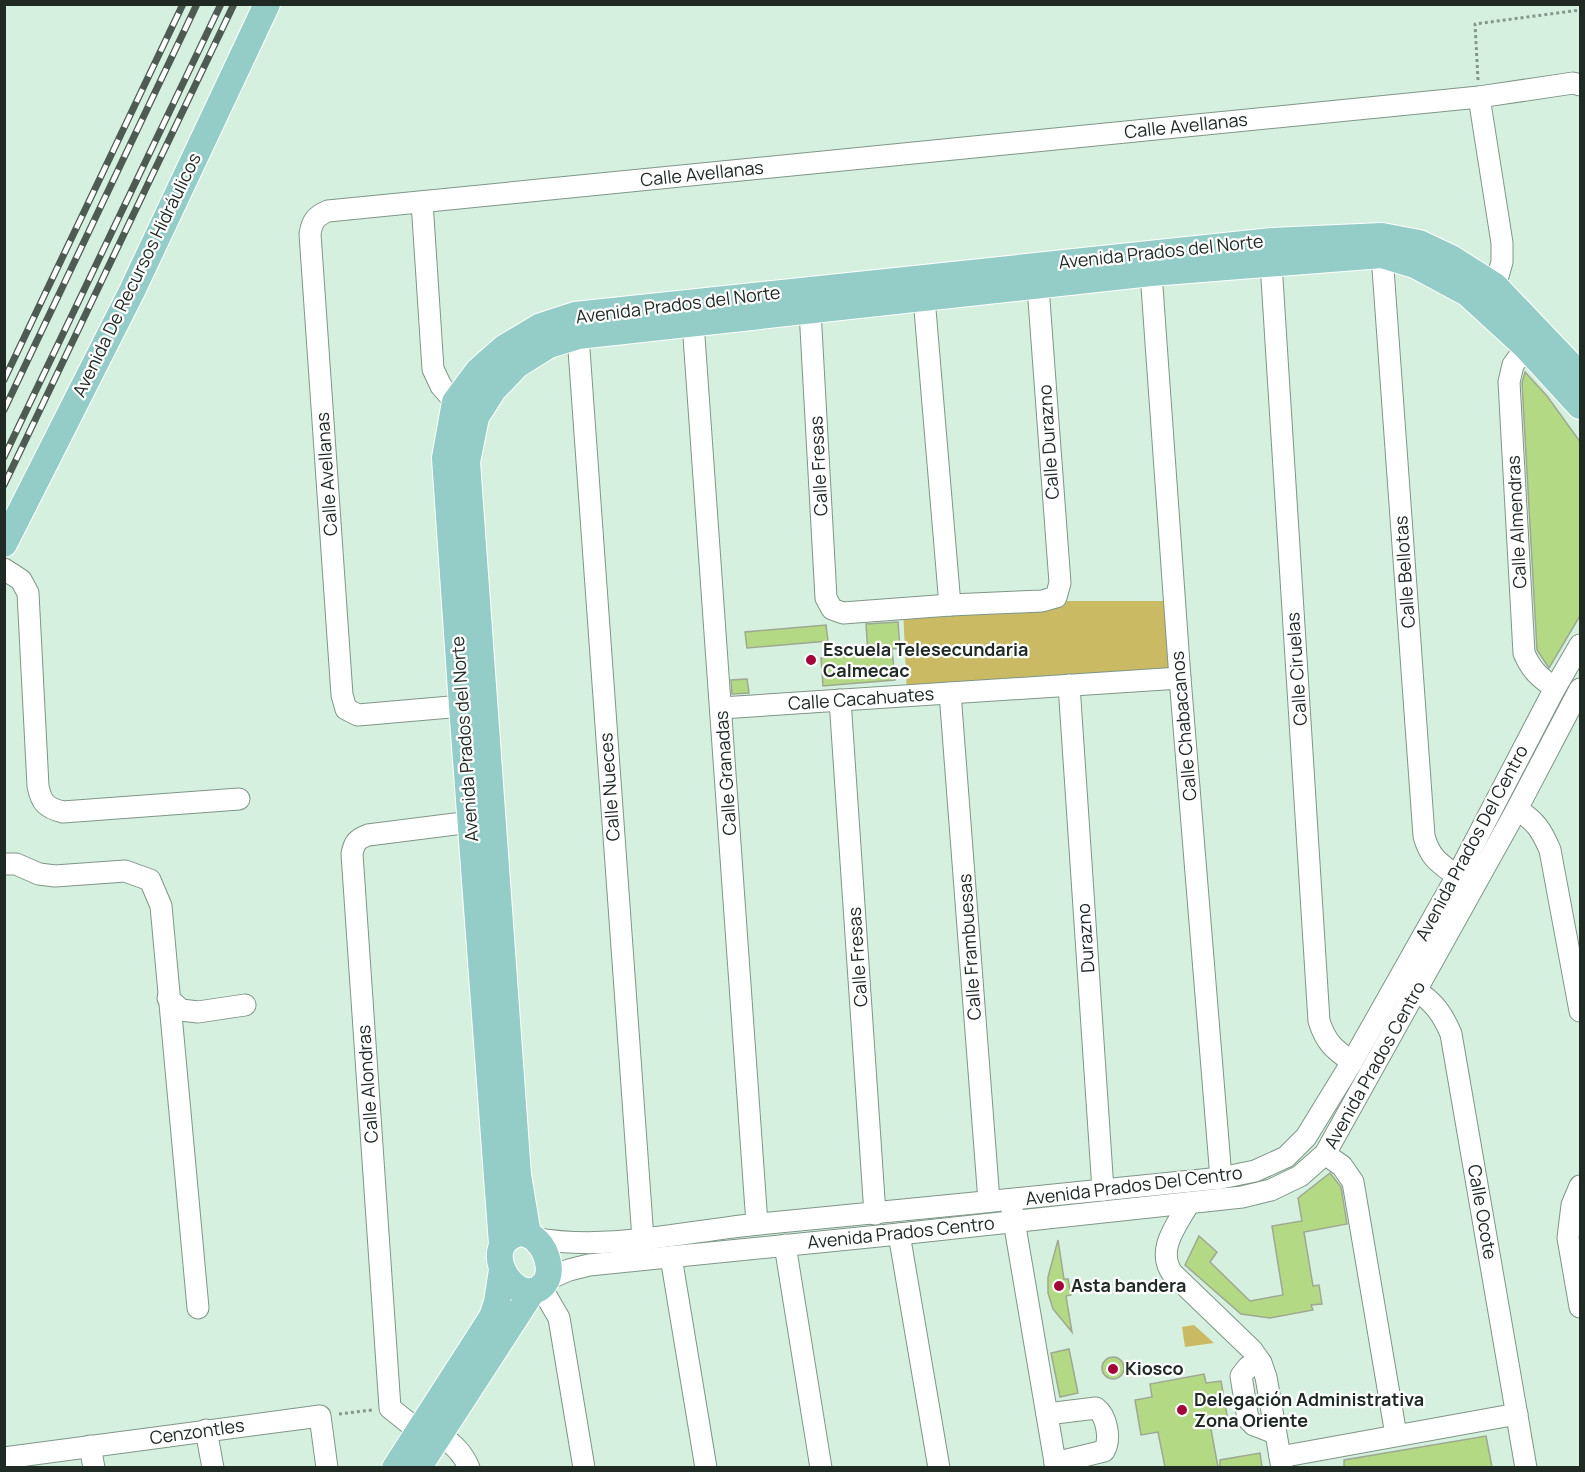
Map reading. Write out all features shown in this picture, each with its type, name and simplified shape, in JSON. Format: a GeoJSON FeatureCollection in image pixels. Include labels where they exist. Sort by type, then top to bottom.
{"type":"FeatureCollection","features":[{"type":"Feature","properties":{"kind":"main road","name":"Avenida De Recursos Hidráulicos"},"geometry":{"type":"LineString","coordinates":[[4,544],[132,291],[267,4]]}},
{"type":"Feature","properties":{"kind":"main road","name":"Avenida Prados del Norte"},"geometry":{"type":"LineString","coordinates":[[502,1244],[471,822],[478,767],[462,706],[455,402],[478,371],[504,348],[541,326],[576,315],[980,282],[1272,241],[1382,236],[1419,243],[1446,268],[1467,293],[1526,347],[1581,406]]}},
{"type":"Feature","properties":{"kind":"main road","name":"Avenida Prados del Norte"},"geometry":{"type":"LineString","coordinates":[[531,1236],[518,1175],[478,767],[456,460],[476,417],[493,390],[517,365],[549,345],[578,336],[924,298],[980,282],[1038,287],[1151,273],[1382,255],[1415,265],[1446,268],[1495,286],[1581,375]]}},
{"type":"Feature","properties":{"kind":"main road"},"geometry":{"type":"LineString","coordinates":[[395,1467],[430,1434],[540,1286],[548,1261],[544,1250],[531,1236],[521,1233],[513,1234],[502,1244],[500,1252],[502,1270],[492,1317],[430,1434],[418,1467]]}},
{"type":"Feature","properties":{"kind":"main road"},"geometry":{"type":"LineString","coordinates":[[502,1270],[507,1280],[522,1290],[540,1286]]}},
{"type":"Feature","properties":{"kind":"street","name":"Calle Avellanas"},"geometry":{"type":"LineString","coordinates":[[462,706],[358,715],[346,709],[342,695],[310,234],[312,224],[318,216],[328,212],[422,202],[1479,97],[1574,83],[1581,85]]}},
{"type":"Feature","properties":{"kind":"street"},"geometry":{"type":"LineString","coordinates":[[1479,97],[1502,243],[1502,262],[1495,286]]}},
{"type":"Feature","properties":{"kind":"street"},"geometry":{"type":"LineString","coordinates":[[422,202],[433,369],[441,386],[455,402]]}},
{"type":"Feature","properties":{"kind":"street","name":"Calle Bellotas"},"geometry":{"type":"LineString","coordinates":[[1382,255],[1424,836],[1428,850],[1438,863],[1457,876]]}},
{"type":"Feature","properties":{"kind":"street","name":"Calle Ciruelas"},"geometry":{"type":"LineString","coordinates":[[1271,263],[1319,1021],[1324,1036],[1334,1048],[1352,1062]]}},
{"type":"Feature","properties":{"kind":"street","name":"Calle Chabacanos"},"geometry":{"type":"LineString","coordinates":[[1151,273],[1180,678],[1221,1178]]}},
{"type":"Feature","properties":{"kind":"street","name":"Calle Durazno"},"geometry":{"type":"LineString","coordinates":[[1038,287],[1060,583],[1056,597]]}},
{"type":"Feature","properties":{"kind":"street"},"geometry":{"type":"LineString","coordinates":[[924,298],[950,605]]}},
{"type":"Feature","properties":{"kind":"street","name":"Calle Fresas"},"geometry":{"type":"LineString","coordinates":[[810,311],[826,598],[832,609],[843,613],[1042,601],[1056,597]]}},
{"type":"Feature","properties":{"kind":"street","name":"Calle Granadas"},"geometry":{"type":"LineString","coordinates":[[693,322],[757,1224]]}},
{"type":"Feature","properties":{"kind":"street","name":"Calle Nueces"},"geometry":{"type":"LineString","coordinates":[[578,336],[642,1239]]}},
{"type":"Feature","properties":{"kind":"street","name":"Calle Almendras"},"geometry":{"type":"LineString","coordinates":[[1526,347],[1513,365],[1509,382],[1524,653],[1530,667],[1540,678],[1556,688]]}},
{"type":"Feature","properties":{"kind":"street"},"geometry":{"type":"LineString","coordinates":[[4,569],[21,580],[28,594],[38,786],[41,800],[49,809],[63,812],[239,799]]}},
{"type":"Feature","properties":{"kind":"street","name":"Avenida Prados Del Centro"},"geometry":{"type":"LineString","coordinates":[[531,1236],[577,1244],[642,1239],[757,1224],[1221,1178],[1256,1171],[1286,1157],[1306,1137],[1352,1062],[1457,876],[1581,645]]}},
{"type":"Feature","properties":{"kind":"street","name":"Calle Cacahuates"},"geometry":{"type":"LineString","coordinates":[[721,708],[1180,678]]}},
{"type":"Feature","properties":{"kind":"street","name":"Durazno"},"geometry":{"type":"LineString","coordinates":[[1069,685],[1103,1190]]}},
{"type":"Feature","properties":{"kind":"street","name":"Avenida Prados Centro"},"geometry":{"type":"LineString","coordinates":[[540,1286],[569,1270],[589,1265],[1242,1197],[1271,1190],[1300,1176],[1325,1154],[1417,991],[1581,689]]}},
{"type":"Feature","properties":{"kind":"street","name":"Calle Frambuesas"},"geometry":{"type":"LineString","coordinates":[[950,693],[989,1201]]}},
{"type":"Feature","properties":{"kind":"street","name":"Calle Fresas"},"geometry":{"type":"LineString","coordinates":[[840,700],[875,1214]]}},
{"type":"Feature","properties":{"kind":"street"},"geometry":{"type":"LineString","coordinates":[[1517,809],[1533,820],[1544,835],[1550,850],[1581,1011]]}},
{"type":"Feature","properties":{"kind":"street","name":"Calle Alondras"},"geometry":{"type":"LineString","coordinates":[[390,1408],[353,845],[359,838],[368,835],[471,822]]}},
{"type":"Feature","properties":{"kind":"street"},"geometry":{"type":"LineString","coordinates":[[4,864],[16,864],[39,874],[55,876],[125,871],[150,880],[161,906],[198,1308]]}},
{"type":"Feature","properties":{"kind":"street","name":"Calle Ocote"},"geometry":{"type":"LineString","coordinates":[[1397,981],[1434,1003],[1444,1017],[1451,1034],[1526,1467]]}},
{"type":"Feature","properties":{"kind":"street"},"geometry":{"type":"LineString","coordinates":[[168,998],[181,1010],[198,1012],[245,1005]]}},
{"type":"Feature","properties":{"kind":"street"},"geometry":{"type":"LineString","coordinates":[[1325,1154],[1342,1166],[1353,1182],[1395,1435]]}},
{"type":"Feature","properties":{"kind":"street"},"geometry":{"type":"LineString","coordinates":[[1581,1186],[1572,1205],[1568,1238],[1581,1307]]}},
{"type":"Feature","properties":{"kind":"street"},"geometry":{"type":"LineString","coordinates":[[1011,1200],[1014,1221],[1047,1414],[1056,1465],[1104,1451],[1107,1446],[1104,1418],[1096,1408],[1047,1414]]}},
{"type":"Feature","properties":{"kind":"street"},"geometry":{"type":"LineString","coordinates":[[1189,1203],[1167,1243],[1164,1254],[1166,1264],[1172,1274],[1252,1350],[1261,1363],[1266,1377],[1281,1462],[1314,1459],[1395,1435],[1517,1414]]}},
{"type":"Feature","properties":{"kind":"street"},"geometry":{"type":"LineString","coordinates":[[900,1234],[939,1467]]}},
{"type":"Feature","properties":{"kind":"street"},"geometry":{"type":"LineString","coordinates":[[785,1245],[821,1467]]}},
{"type":"Feature","properties":{"kind":"street"},"geometry":{"type":"LineString","coordinates":[[671,1257],[706,1467]]}},
{"type":"Feature","properties":{"kind":"street"},"geometry":{"type":"LineString","coordinates":[[540,1286],[559,1318],[584,1467]]}},
{"type":"Feature","properties":{"kind":"street"},"geometry":{"type":"LineString","coordinates":[[390,1408],[459,1451],[469,1467]]}},
{"type":"Feature","properties":{"kind":"street"},"geometry":{"type":"LineString","coordinates":[[320,1416],[327,1467]]}},
{"type":"Feature","properties":{"kind":"street","name":"Cenzontles"},"geometry":{"type":"LineString","coordinates":[[4,1458],[320,1416]]}},
{"type":"Feature","properties":{"kind":"street"},"geometry":{"type":"LineString","coordinates":[[207,1430],[213,1467]]}},
{"type":"Feature","properties":{"kind":"street"},"geometry":{"type":"LineString","coordinates":[[90,1446],[94,1467]]}},
{"type":"Feature","properties":{"kind":"path"},"geometry":{"type":"LineString","coordinates":[[1479,97],[1475,24],[1581,10]]}},
{"type":"Feature","properties":{"kind":"path"},"geometry":{"type":"LineString","coordinates":[[320,1416],[390,1408]]}},
{"type":"Feature","properties":{"kind":"shaded area"},"geometry":{"type":"Polygon","coordinates":[[[1042,601],[1174,601],[1180,678],[907,696],[903,608],[1042,601]]]}},
{"type":"Feature","properties":{"kind":"shaded area"},"geometry":{"type":"Polygon","coordinates":[[[1194,1325],[1214,1343],[1185,1347],[1182,1327],[1194,1325]]]}},
{"type":"Feature","properties":{"kind":"building"},"geometry":{"type":"Polygon","coordinates":[[[1525,372],[1547,396],[1581,443],[1581,614],[1549,668],[1537,650],[1522,383],[1525,372]]]}},
{"type":"Feature","properties":{"kind":"building"},"geometry":{"type":"Polygon","coordinates":[[[898,622],[900,648],[892,649],[895,680],[823,686],[821,658],[868,654],[866,624],[898,622]]]}},
{"type":"Feature","properties":{"kind":"building"},"geometry":{"type":"Polygon","coordinates":[[[826,625],[828,641],[747,648],[745,632],[826,625]]]}},
{"type":"Feature","properties":{"kind":"building"},"geometry":{"type":"Polygon","coordinates":[[[747,679],[749,693],[732,694],[731,680],[747,679]]]}},
{"type":"Feature","properties":{"kind":"building"},"geometry":{"type":"Polygon","coordinates":[[[1330,1173],[1341,1187],[1347,1224],[1304,1232],[1313,1286],[1319,1285],[1322,1304],[1311,1305],[1313,1310],[1270,1318],[1241,1314],[1185,1265],[1199,1236],[1217,1252],[1210,1262],[1250,1301],[1283,1295],[1272,1226],[1302,1221],[1298,1198],[1330,1173]]]}},
{"type":"Feature","properties":{"kind":"building","name":"Asta bandera"},"geometry":{"type":"Polygon","coordinates":[[[1058,1240],[1064,1279],[1068,1279],[1071,1295],[1066,1296],[1072,1332],[1053,1309],[1048,1293],[1048,1277],[1058,1240]]]}},
{"type":"Feature","properties":{"kind":"building"},"geometry":{"type":"Polygon","coordinates":[[[1069,1349],[1078,1393],[1060,1397],[1051,1353],[1069,1349]]]}},
{"type":"Feature","properties":{"kind":"building","name":"Kiosco"},"geometry":{"type":"Polygon","coordinates":[[[1113,1357],[1121,1360],[1124,1368],[1121,1376],[1113,1379],[1105,1376],[1102,1368],[1105,1360],[1113,1357]]]}},
{"type":"Feature","properties":{"kind":"building","name":"Delegación Administrativa Zona Oriente"},"geometry":{"type":"Polygon","coordinates":[[[1204,1374],[1206,1383],[1221,1381],[1228,1421],[1210,1424],[1218,1467],[1165,1467],[1158,1432],[1141,1435],[1135,1400],[1152,1397],[1150,1384],[1204,1374]]]}},
{"type":"Feature","properties":{"kind":"building"},"geometry":{"type":"Polygon","coordinates":[[[1486,1436],[1492,1467],[1344,1467],[1344,1460],[1486,1436]]]}},
{"type":"Feature","properties":{"kind":"building"},"geometry":{"type":"Polygon","coordinates":[[[1260,1453],[1262,1467],[1220,1467],[1220,1460],[1260,1453]]]}},
{"type":"Feature","properties":{"kind":"railway"},"geometry":{"type":"LineString","coordinates":[[4,380],[183,4]]}},
{"type":"Feature","properties":{"kind":"railway"},"geometry":{"type":"LineString","coordinates":[[4,410],[197,4]]}},
{"type":"Feature","properties":{"kind":"railway"},"geometry":{"type":"LineString","coordinates":[[4,457],[221,4]]}},
{"type":"Feature","properties":{"kind":"railway"},"geometry":{"type":"LineString","coordinates":[[4,485],[234,4]]}},
{"type":"Feature","properties":{"kind":"place","name":"Escuela Telesecundaria Calmecac"},"geometry":{"type":"Point","coordinates":[811,660]}},
{"type":"Feature","properties":{"kind":"place","name":"Asta bandera"},"geometry":{"type":"Point","coordinates":[1059,1286]}},
{"type":"Feature","properties":{"kind":"place","name":"Kiosco"},"geometry":{"type":"Point","coordinates":[1113,1369]}},
{"type":"Feature","properties":{"kind":"place","name":"Delegación Administrativa Zona Oriente"},"geometry":{"type":"Point","coordinates":[1182,1410]}}]}
